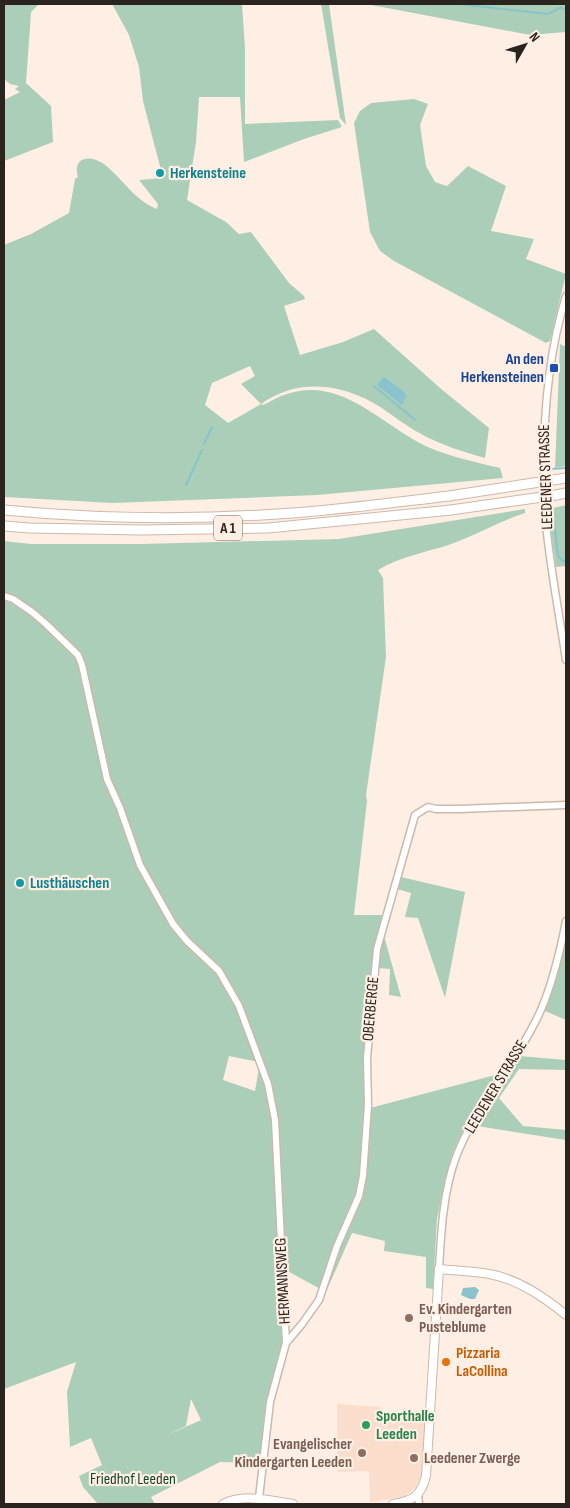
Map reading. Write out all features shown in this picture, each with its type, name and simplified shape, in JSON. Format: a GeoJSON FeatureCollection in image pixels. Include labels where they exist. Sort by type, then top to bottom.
{"type":"FeatureCollection","features":[{"type":"Feature","properties":{"kind":"highway","name":"A 1"},"geometry":{"type":"LineString","coordinates":[[4,510],[135,516],[220,517],[294,513],[449,496],[566,478]]}},
{"type":"Feature","properties":{"kind":"highway","name":"A 1"},"geometry":{"type":"LineString","coordinates":[[4,526],[141,530],[268,528],[451,510],[566,493]]}},
{"type":"Feature","properties":{"kind":"main road"},"geometry":{"type":"LineString","coordinates":[[439,1269],[494,1275],[510,1280],[529,1289],[566,1315]]}},
{"type":"Feature","properties":{"kind":"main road","name":"LEEDENER STRASSE"},"geometry":{"type":"LineString","coordinates":[[418,1494],[428,1469],[439,1269]]}},
{"type":"Feature","properties":{"kind":"main road"},"geometry":{"type":"LineString","coordinates":[[393,1504],[404,1503],[418,1494]]}},
{"type":"Feature","properties":{"kind":"main road"},"geometry":{"type":"LineString","coordinates":[[223,1504],[244,1498],[259,1498],[293,1504]]}},
{"type":"Feature","properties":{"kind":"street","name":"LEEDENER STRASSE"},"geometry":{"type":"LineString","coordinates":[[566,296],[556,330],[549,368],[544,416],[544,464],[545,513],[566,660]]}},
{"type":"Feature","properties":{"kind":"street","name":"HERMANNSWEG"},"geometry":{"type":"LineString","coordinates":[[4,596],[32,612],[78,655],[85,674],[108,779],[140,865],[173,924],[187,941],[219,971],[239,1006],[268,1084],[275,1120],[286,1343],[270,1402],[259,1498]]}},
{"type":"Feature","properties":{"kind":"street","name":"OBERBERGE"},"geometry":{"type":"LineString","coordinates":[[286,1343],[319,1300],[337,1246],[359,1196],[368,1105],[367,1058],[377,949],[415,815],[428,807],[459,809],[566,804]]}},
{"type":"Feature","properties":{"kind":"street","name":"LEEDENER STRASSE"},"geometry":{"type":"LineString","coordinates":[[439,1269],[443,1220],[449,1183],[456,1158],[478,1112],[514,1058],[540,1012],[555,974],[566,923]]}},
{"type":"Feature","properties":{"kind":"street"},"geometry":{"type":"LineString","coordinates":[[418,1494],[419,1504]]}},
{"type":"Feature","properties":{"kind":"shaded area"},"geometry":{"type":"Polygon","coordinates":[[[337,1404],[381,1407],[380,1420],[425,1423],[423,1471],[416,1487],[404,1497],[370,1502],[369,1471],[337,1472],[337,1404]]]}},
{"type":"Feature","properties":{"kind":"green space"},"geometry":{"type":"Polygon","coordinates":[[[4,4],[39,4],[31,12],[26,83],[51,106],[53,142],[4,161],[4,100],[20,92],[15,89],[19,86],[10,84],[4,79],[4,4]]]}},
{"type":"Feature","properties":{"kind":"green space"},"geometry":{"type":"Polygon","coordinates":[[[112,4],[242,4],[245,48],[245,124],[338,120],[342,127],[244,162],[240,97],[199,97],[196,142],[187,200],[226,222],[239,234],[251,232],[289,283],[304,296],[305,299],[284,306],[300,355],[343,342],[374,329],[440,388],[489,428],[485,458],[429,438],[366,399],[339,389],[312,386],[299,388],[273,396],[261,404],[263,405],[284,395],[303,391],[321,391],[338,395],[354,402],[426,446],[457,457],[500,468],[503,478],[317,495],[113,503],[4,497],[4,245],[31,234],[69,213],[75,179],[78,177],[78,165],[80,161],[88,158],[104,164],[142,201],[157,209],[158,204],[139,180],[163,178],[143,101],[139,67],[129,35],[112,4]],[[250,366],[212,383],[205,405],[228,423],[261,404],[241,384],[255,376],[250,366]]]}},
{"type":"Feature","properties":{"kind":"green space"},"geometry":{"type":"Polygon","coordinates":[[[321,4],[329,4],[346,125],[340,118],[321,4]]]}},
{"type":"Feature","properties":{"kind":"green space"},"geometry":{"type":"Polygon","coordinates":[[[366,4],[566,4],[566,32],[530,35],[366,4]]]}},
{"type":"Feature","properties":{"kind":"green space"},"geometry":{"type":"Polygon","coordinates":[[[414,99],[428,104],[420,125],[426,166],[435,182],[447,186],[468,166],[506,186],[491,231],[534,239],[526,259],[566,274],[550,341],[546,343],[394,261],[380,251],[370,232],[354,123],[360,111],[371,103],[414,99]]]}},
{"type":"Feature","properties":{"kind":"green space"},"geometry":{"type":"Polygon","coordinates":[[[560,344],[566,347],[566,466],[555,468],[560,344]]]}},
{"type":"Feature","properties":{"kind":"green space"},"geometry":{"type":"Polygon","coordinates":[[[566,505],[566,566],[556,567],[548,509],[566,505]]]}},
{"type":"Feature","properties":{"kind":"green space","name":"Friedhof Leeden"},"geometry":{"type":"Polygon","coordinates":[[[525,509],[525,513],[463,539],[405,558],[378,570],[383,578],[386,657],[366,795],[367,801],[354,915],[384,915],[373,955],[364,1125],[370,1108],[499,1074],[473,1109],[453,1152],[437,1219],[433,1289],[426,1288],[426,1257],[384,1251],[385,1241],[352,1233],[326,1292],[280,1267],[282,1343],[267,1403],[260,1463],[220,1462],[151,1497],[155,1504],[98,1504],[83,1487],[79,1476],[102,1465],[91,1438],[70,1447],[67,1392],[76,1362],[4,1389],[4,541],[31,544],[142,544],[339,539],[525,509]],[[229,1056],[223,1080],[255,1091],[259,1068],[265,1082],[274,1117],[278,1117],[271,1080],[263,1063],[229,1056]],[[191,1399],[186,1426],[163,1437],[201,1420],[191,1399]]]}},
{"type":"Feature","properties":{"kind":"green space"},"geometry":{"type":"Polygon","coordinates":[[[401,877],[465,892],[445,998],[418,918],[405,917],[411,893],[397,889],[401,877]]]}},
{"type":"Feature","properties":{"kind":"green space"},"geometry":{"type":"Polygon","coordinates":[[[384,936],[401,997],[389,995],[390,969],[378,968],[380,949],[384,936]]]}},
{"type":"Feature","properties":{"kind":"green space"},"geometry":{"type":"Polygon","coordinates":[[[566,938],[566,1020],[545,1011],[566,938]]]}},
{"type":"Feature","properties":{"kind":"green space"},"geometry":{"type":"Polygon","coordinates":[[[519,1056],[566,1060],[566,1070],[519,1069],[499,1098],[523,1126],[566,1130],[566,1140],[477,1126],[476,1123],[519,1056]]]}},
{"type":"Feature","properties":{"kind":"water"},"geometry":{"type":"Polygon","coordinates":[[[384,377],[404,392],[406,397],[402,405],[377,385],[384,377]]]}},
{"type":"Feature","properties":{"kind":"water"},"geometry":{"type":"Polygon","coordinates":[[[475,1287],[479,1290],[475,1299],[461,1295],[463,1288],[475,1287]]]}},
{"type":"Feature","properties":{"kind":"waterway"},"geometry":{"type":"LineString","coordinates":[[458,4],[548,14],[560,8],[566,9]]}},
{"type":"Feature","properties":{"kind":"waterway"},"geometry":{"type":"LineString","coordinates":[[374,386],[415,420]]}},
{"type":"Feature","properties":{"kind":"waterway"},"geometry":{"type":"LineString","coordinates":[[204,444],[212,427]]}},
{"type":"Feature","properties":{"kind":"waterway"},"geometry":{"type":"LineString","coordinates":[[186,485],[202,450]]}},
{"type":"Feature","properties":{"kind":"waterway"},"geometry":{"type":"LineString","coordinates":[[551,469],[566,468]]}},
{"type":"Feature","properties":{"kind":"waterway"},"geometry":{"type":"LineString","coordinates":[[554,521],[558,556],[563,561],[566,561]]}},
{"type":"Feature","properties":{"kind":"place","name":"Herkensteine"},"geometry":{"type":"Point","coordinates":[160,173]}},
{"type":"Feature","properties":{"kind":"place","name":"An den Herkensteinen"},"geometry":{"type":"Point","coordinates":[554,368]}},
{"type":"Feature","properties":{"kind":"place","name":"Lusthäuschen"},"geometry":{"type":"Point","coordinates":[20,883]}},
{"type":"Feature","properties":{"kind":"place","name":"Ev. Kindergarten Pusteblume"},"geometry":{"type":"Point","coordinates":[409,1318]}},
{"type":"Feature","properties":{"kind":"place","name":"Pizzaria LaCollina"},"geometry":{"type":"Point","coordinates":[446,1362]}},
{"type":"Feature","properties":{"kind":"place","name":"Sporthalle Leeden"},"geometry":{"type":"Point","coordinates":[366,1425]}},
{"type":"Feature","properties":{"kind":"place","name":"Evangelischer Kindergarten Leeden"},"geometry":{"type":"Point","coordinates":[362,1453]}},
{"type":"Feature","properties":{"kind":"place","name":"Leedener Zwerge"},"geometry":{"type":"Point","coordinates":[414,1458]}}]}
